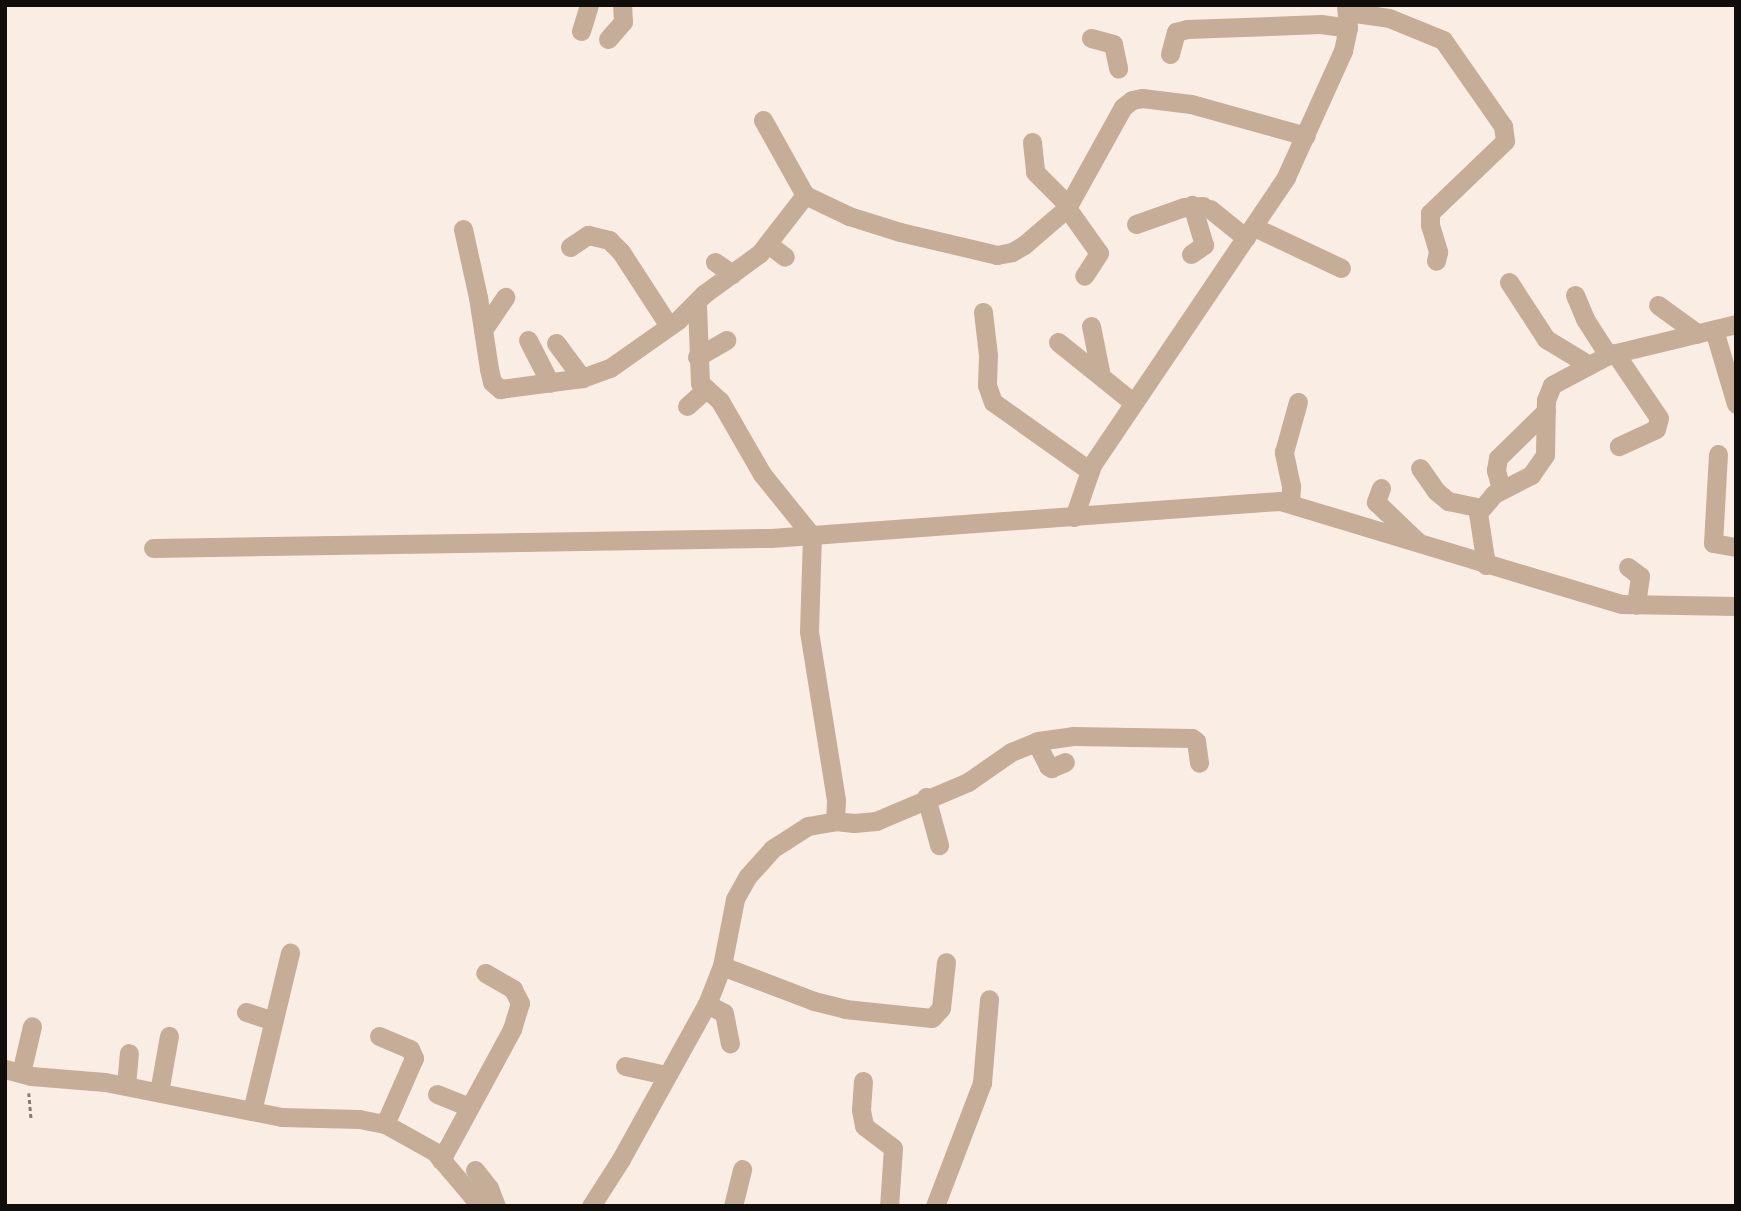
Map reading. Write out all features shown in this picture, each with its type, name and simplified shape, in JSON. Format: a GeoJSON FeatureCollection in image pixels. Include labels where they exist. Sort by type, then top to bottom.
{"type":"FeatureCollection","features":[{"type":"Feature","properties":{"kind":"street"},"geometry":{"type":"LineString","coordinates":[[581,32],[589,5]]}},
{"type":"Feature","properties":{"kind":"street"},"geometry":{"type":"LineString","coordinates":[[608,38],[623,22],[622,5]]}},
{"type":"Feature","properties":{"kind":"street"},"geometry":{"type":"LineString","coordinates":[[1074,517],[1090,471],[1286,177],[1343,51],[1348,15]]}},
{"type":"Feature","properties":{"kind":"street"},"geometry":{"type":"LineString","coordinates":[[1170,54],[1176,33],[1186,29],[1321,24],[1348,15],[1389,18],[1443,40],[1503,126],[1505,141],[1430,213],[1430,225],[1438,252],[1436,261]]}},
{"type":"Feature","properties":{"kind":"street"},"geometry":{"type":"LineString","coordinates":[[1091,38],[1113,44],[1128,103]]}},
{"type":"Feature","properties":{"kind":"street"},"geometry":{"type":"LineString","coordinates":[[763,120],[805,195],[849,216],[900,232],[997,255],[1012,252],[1024,245],[1068,207],[1128,103],[1142,97],[1191,104],[1306,135]]}},
{"type":"Feature","properties":{"kind":"street"},"geometry":{"type":"LineString","coordinates":[[1032,142],[1035,172],[1068,207],[1099,253],[1084,276]]}},
{"type":"Feature","properties":{"kind":"street"},"geometry":{"type":"LineString","coordinates":[[463,229],[489,369],[500,389],[582,378],[610,368],[697,305],[704,294],[768,244],[805,195]]}},
{"type":"Feature","properties":{"kind":"street"},"geometry":{"type":"LineString","coordinates":[[1191,254],[1204,244],[1202,206]]}},
{"type":"Feature","properties":{"kind":"street"},"geometry":{"type":"LineString","coordinates":[[1136,224],[1202,206],[1250,232],[1341,268]]}},
{"type":"Feature","properties":{"kind":"street"},"geometry":{"type":"LineString","coordinates":[[569,247],[588,235],[609,240],[621,251],[669,326]]}},
{"type":"Feature","properties":{"kind":"street"},"geometry":{"type":"LineString","coordinates":[[768,244],[785,257]]}},
{"type":"Feature","properties":{"kind":"street"},"geometry":{"type":"LineString","coordinates":[[715,262],[732,274]]}},
{"type":"Feature","properties":{"kind":"street"},"geometry":{"type":"LineString","coordinates":[[1509,282],[1546,339],[1589,365]]}},
{"type":"Feature","properties":{"kind":"street"},"geometry":{"type":"LineString","coordinates":[[1574,295],[1611,354],[1660,418],[1656,429],[1619,446]]}},
{"type":"Feature","properties":{"kind":"street"},"geometry":{"type":"LineString","coordinates":[[483,330],[505,298]]}},
{"type":"Feature","properties":{"kind":"street"},"geometry":{"type":"LineString","coordinates":[[697,305],[697,374],[706,389],[720,401],[762,474],[812,536],[809,631],[836,800],[835,821]]}},
{"type":"Feature","properties":{"kind":"street"},"geometry":{"type":"LineString","coordinates":[[1658,305],[1706,332],[1736,404]]}},
{"type":"Feature","properties":{"kind":"street"},"geometry":{"type":"LineString","coordinates":[[982,312],[988,355],[987,385],[993,402],[1090,471]]}},
{"type":"Feature","properties":{"kind":"street"},"geometry":{"type":"LineString","coordinates":[[1486,565],[1478,524],[1481,508],[1502,489],[1525,480],[1545,454],[1547,391],[1552,385],[1611,354],[1736,324]]}},
{"type":"Feature","properties":{"kind":"street"},"geometry":{"type":"LineString","coordinates":[[1091,326],[1101,376]]}},
{"type":"Feature","properties":{"kind":"street"},"geometry":{"type":"LineString","coordinates":[[528,340],[550,383]]}},
{"type":"Feature","properties":{"kind":"street"},"geometry":{"type":"LineString","coordinates":[[697,356],[726,340]]}},
{"type":"Feature","properties":{"kind":"street"},"geometry":{"type":"LineString","coordinates":[[1058,342],[1134,403]]}},
{"type":"Feature","properties":{"kind":"street"},"geometry":{"type":"LineString","coordinates":[[556,344],[582,378]]}},
{"type":"Feature","properties":{"kind":"street"},"geometry":{"type":"LineString","coordinates":[[687,406],[706,389]]}},
{"type":"Feature","properties":{"kind":"street"},"geometry":{"type":"LineString","coordinates":[[1290,502],[1285,443],[1298,401]]}},
{"type":"Feature","properties":{"kind":"street"},"geometry":{"type":"LineString","coordinates":[[1502,489],[1496,470],[1498,458],[1546,411]]}},
{"type":"Feature","properties":{"kind":"street"},"geometry":{"type":"LineString","coordinates":[[1718,454],[1713,543],[1736,547]]}},
{"type":"Feature","properties":{"kind":"street"},"geometry":{"type":"LineString","coordinates":[[1420,468],[1436,491],[1448,501],[1481,508]]}},
{"type":"Feature","properties":{"kind":"street"},"geometry":{"type":"LineString","coordinates":[[1381,488],[1376,502],[1423,547]]}},
{"type":"Feature","properties":{"kind":"street"},"geometry":{"type":"LineString","coordinates":[[153,548],[812,536],[1290,502],[1423,547],[1622,604],[1736,606]]}},
{"type":"Feature","properties":{"kind":"street"},"geometry":{"type":"LineString","coordinates":[[1628,567],[1640,576],[1636,605]]}},
{"type":"Feature","properties":{"kind":"street"},"geometry":{"type":"LineString","coordinates":[[590,1206],[621,1159],[707,1004],[722,966],[735,899],[748,876],[772,849],[808,826],[835,821],[876,821],[926,797],[968,782],[1011,752],[1036,742],[1073,736],[1192,738],[1196,741],[1199,763]]}},
{"type":"Feature","properties":{"kind":"street"},"geometry":{"type":"LineString","coordinates":[[1036,742],[1048,766],[1051,768],[1065,762]]}},
{"type":"Feature","properties":{"kind":"street"},"geometry":{"type":"LineString","coordinates":[[926,797],[939,845]]}},
{"type":"Feature","properties":{"kind":"street"},"geometry":{"type":"LineString","coordinates":[[252,1111],[271,1020],[290,953]]}},
{"type":"Feature","properties":{"kind":"street"},"geometry":{"type":"LineString","coordinates":[[722,966],[814,1002],[845,1009],[932,1018],[941,1009],[946,961]]}},
{"type":"Feature","properties":{"kind":"street"},"geometry":{"type":"LineString","coordinates":[[442,1160],[512,1029],[520,1003],[513,989],[485,973]]}},
{"type":"Feature","properties":{"kind":"street"},"geometry":{"type":"LineString","coordinates":[[934,1206],[982,1083],[989,999]]}},
{"type":"Feature","properties":{"kind":"street"},"geometry":{"type":"LineString","coordinates":[[707,1004],[721,1009],[724,1013],[730,1043]]}},
{"type":"Feature","properties":{"kind":"street"},"geometry":{"type":"LineString","coordinates":[[246,1012],[271,1020]]}},
{"type":"Feature","properties":{"kind":"street"},"geometry":{"type":"LineString","coordinates":[[32,1026],[19,1073],[126,1086],[281,1117],[359,1119],[385,1124],[414,1138],[442,1160],[486,1205]]}},
{"type":"Feature","properties":{"kind":"street"},"geometry":{"type":"LineString","coordinates":[[159,1092],[169,1036]]}},
{"type":"Feature","properties":{"kind":"street"},"geometry":{"type":"LineString","coordinates":[[379,1036],[410,1048],[414,1058],[385,1124]]}},
{"type":"Feature","properties":{"kind":"street"},"geometry":{"type":"LineString","coordinates":[[126,1086],[129,1053]]}},
{"type":"Feature","properties":{"kind":"street"},"geometry":{"type":"LineString","coordinates":[[625,1066],[666,1074]]}},
{"type":"Feature","properties":{"kind":"street"},"geometry":{"type":"LineString","coordinates":[[863,1081],[861,1110],[864,1126],[890,1142],[893,1148],[889,1206]]}},
{"type":"Feature","properties":{"kind":"street"},"geometry":{"type":"LineString","coordinates":[[437,1094],[469,1107]]}},
{"type":"Feature","properties":{"kind":"street"},"geometry":{"type":"LineString","coordinates":[[733,1206],[742,1169]]}},
{"type":"Feature","properties":{"kind":"street"},"geometry":{"type":"LineString","coordinates":[[475,1170],[489,1188],[486,1205]]}},
{"type":"Feature","properties":{"kind":"path"},"geometry":{"type":"LineString","coordinates":[[19,1073],[31,1118]]}}]}
